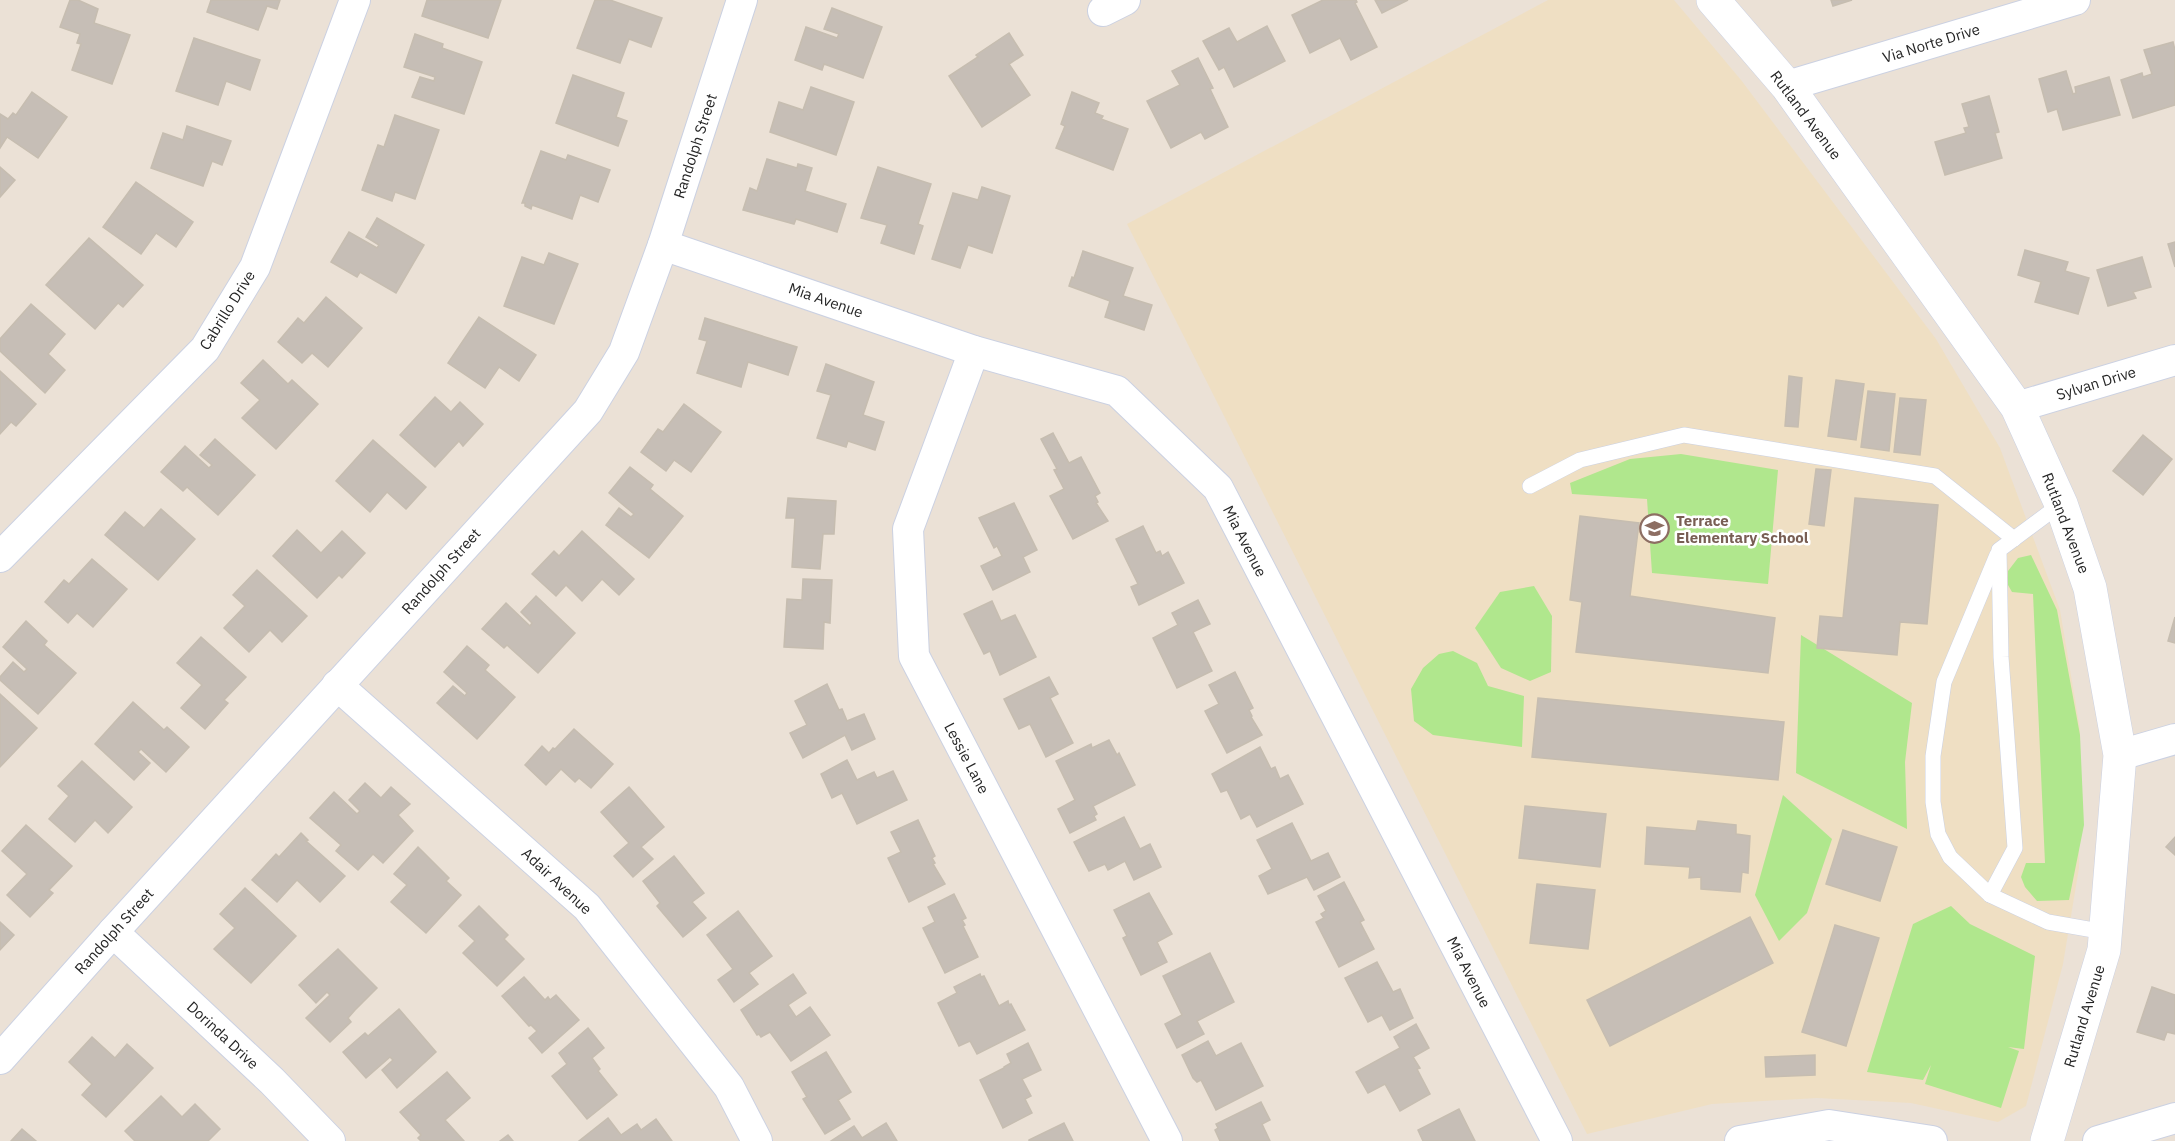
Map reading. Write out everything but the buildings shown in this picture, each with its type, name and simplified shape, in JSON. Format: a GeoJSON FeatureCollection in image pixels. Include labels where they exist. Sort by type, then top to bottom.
{"type":"FeatureCollection","features":[{"type":"Feature","properties":{"kind":"street","name":"Cabrillo Drive"},"geometry":{"type":"LineString","coordinates":[[0,557],[205,349],[255,267],[355,0]]}},
{"type":"Feature","properties":{"kind":"street","name":"Randolph Street"},"geometry":{"type":"LineString","coordinates":[[0,1059],[112,932],[588,411],[624,352],[663,245],[742,0]]}},
{"type":"Feature","properties":{"kind":"street","name":"Rutland Avenue"},"geometry":{"type":"LineString","coordinates":[[1713,0],[1787,86],[2017,407],[2061,504],[2090,588],[2120,755],[2104,950],[2047,1141]]}},
{"type":"Feature","properties":{"kind":"street","name":"Via Norte Drive"},"geometry":{"type":"LineString","coordinates":[[1787,86],[2075,0]]}},
{"type":"Feature","properties":{"kind":"street","name":"Mia Avenue"},"geometry":{"type":"LineString","coordinates":[[663,245],[974,351],[1117,392],[1218,488],[1557,1141]]}},
{"type":"Feature","properties":{"kind":"street","name":"Lessie Lane"},"geometry":{"type":"LineString","coordinates":[[974,351],[908,529],[914,656],[1167,1141]]}},
{"type":"Feature","properties":{"kind":"street","name":"Sylvan Drive"},"geometry":{"type":"LineString","coordinates":[[2017,407],[2175,360]]}},
{"type":"Feature","properties":{"kind":"street","name":"Adair Avenue"},"geometry":{"type":"LineString","coordinates":[[337,685],[587,907],[729,1087],[757,1141]]}},
{"type":"Feature","properties":{"kind":"street"},"geometry":{"type":"LineString","coordinates":[[2120,755],[2175,739]]}},
{"type":"Feature","properties":{"kind":"street","name":"Dorinda Drive"},"geometry":{"type":"LineString","coordinates":[[112,932],[272,1081],[330,1141]]}},
{"type":"Feature","properties":{"kind":"street"},"geometry":{"type":"LineString","coordinates":[[2098,1141],[2175,1118]]}},
{"type":"Feature","properties":{"kind":"street"},"geometry":{"type":"LineString","coordinates":[[1740,1141],[1829,1125],[1932,1141]]}},
{"type":"Feature","properties":{"kind":"lane"},"geometry":{"type":"LineString","coordinates":[[1530,486],[1580,460],[1684,435],[1935,476],[2014,539]]}},
{"type":"Feature","properties":{"kind":"lane"},"geometry":{"type":"LineString","coordinates":[[2061,504],[1999,550],[1944,682],[1933,756],[1933,802],[1938,834],[1950,857],[1990,895],[2048,922],[2105,932]]}},
{"type":"Feature","properties":{"kind":"lane"},"geometry":{"type":"LineString","coordinates":[[1990,895],[2015,848],[2001,657],[1999,550]]}},
{"type":"Feature","properties":{"kind":"shaded area","name":"Terrace Elementary School"},"geometry":{"type":"Polygon","coordinates":[[[1548,0],[1674,0],[1741,80],[1936,339],[2000,448],[2060,610],[2080,729],[2079,868],[2063,964],[2026,1106],[1998,1122],[1911,1103],[1817,1098],[1712,1104],[1587,1134],[1127,224],[1548,0]]]}},
{"type":"Feature","properties":{"kind":"green space"},"geometry":{"type":"Polygon","coordinates":[[[1681,454],[1778,470],[1768,584],[1652,573],[1647,499],[1572,494],[1570,483],[1630,459],[1681,454]]]}},
{"type":"Feature","properties":{"kind":"green space"},"geometry":{"type":"Polygon","coordinates":[[[2031,555],[2057,610],[2080,735],[2084,825],[2069,900],[2037,901],[2025,887],[2021,877],[2026,863],[2045,863],[2033,594],[2012,592],[2008,585],[2008,571],[2018,558],[2031,555]]]}},
{"type":"Feature","properties":{"kind":"green space"},"geometry":{"type":"Polygon","coordinates":[[[1534,586],[1552,616],[1551,672],[1530,681],[1501,668],[1475,628],[1500,592],[1534,586]]]}},
{"type":"Feature","properties":{"kind":"green space"},"geometry":{"type":"Polygon","coordinates":[[[1801,635],[1912,703],[1905,762],[1907,829],[1796,773],[1801,635]]]}},
{"type":"Feature","properties":{"kind":"green space"},"geometry":{"type":"Polygon","coordinates":[[[1453,651],[1477,663],[1488,686],[1524,696],[1522,747],[1433,735],[1414,721],[1411,689],[1423,668],[1439,654],[1453,651]]]}},
{"type":"Feature","properties":{"kind":"green space"},"geometry":{"type":"Polygon","coordinates":[[[1783,795],[1832,839],[1807,913],[1779,941],[1755,895],[1783,795]]]}},
{"type":"Feature","properties":{"kind":"green space"},"geometry":{"type":"Polygon","coordinates":[[[1951,906],[1970,924],[2035,956],[2024,1049],[2008,1047],[2019,1051],[2001,1108],[1925,1084],[1931,1065],[1923,1080],[1867,1072],[1913,924],[1951,906]]]}},
{"type":"Feature","properties":{"kind":"place","name":"Terrace Elementary School"},"geometry":{"type":"Point","coordinates":[1655,529]}}]}
